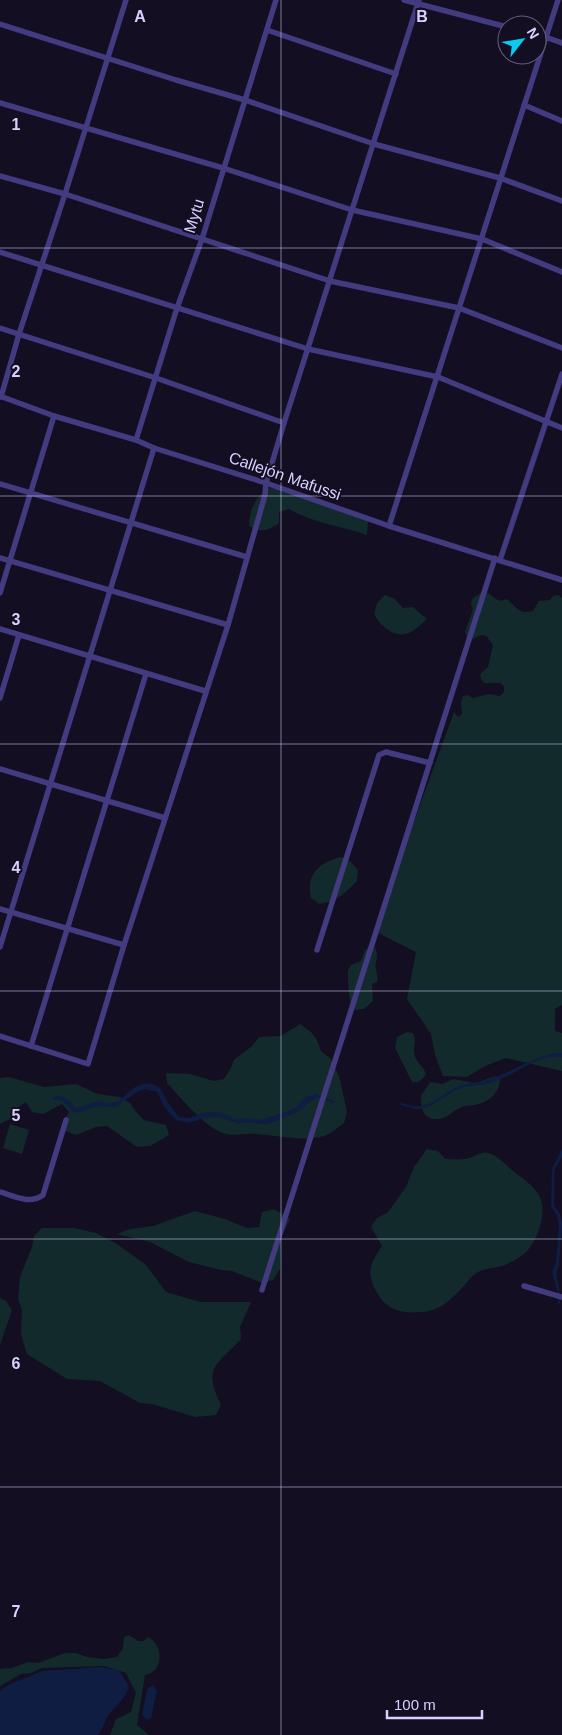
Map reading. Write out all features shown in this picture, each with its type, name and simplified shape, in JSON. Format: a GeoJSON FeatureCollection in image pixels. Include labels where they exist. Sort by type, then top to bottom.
{"type":"FeatureCollection","features":[{"type":"Feature","properties":{"kind":"street"},"geometry":{"type":"LineString","coordinates":[[1,397],[19,334],[126,0]]}},
{"type":"Feature","properties":{"kind":"street","name":"Mytu"},"geometry":{"type":"LineString","coordinates":[[136,440],[177,308],[202,239],[276,0]]}},
{"type":"Feature","properties":{"kind":"street"},"geometry":{"type":"LineString","coordinates":[[404,0],[419,2],[497,24]]}},
{"type":"Feature","properties":{"kind":"street"},"geometry":{"type":"LineString","coordinates":[[547,33],[558,0]]}},
{"type":"Feature","properties":{"kind":"street"},"geometry":{"type":"LineString","coordinates":[[0,1036],[88,1064],[124,945],[228,625],[266,495],[266,483],[284,422],[419,2]]}},
{"type":"Feature","properties":{"kind":"street"},"geometry":{"type":"LineString","coordinates":[[0,24],[245,100],[374,144],[500,178],[562,202]]}},
{"type":"Feature","properties":{"kind":"street"},"geometry":{"type":"LineString","coordinates":[[267,30],[396,74]]}},
{"type":"Feature","properties":{"kind":"street"},"geometry":{"type":"LineString","coordinates":[[547,36],[562,43]]}},
{"type":"Feature","properties":{"kind":"street"},"geometry":{"type":"LineString","coordinates":[[389,526],[537,65]]}},
{"type":"Feature","properties":{"kind":"street"},"geometry":{"type":"LineString","coordinates":[[0,103],[223,168],[352,210],[482,239],[562,272]]}},
{"type":"Feature","properties":{"kind":"street"},"geometry":{"type":"LineString","coordinates":[[524,105],[562,121]]}},
{"type":"Feature","properties":{"kind":"street"},"geometry":{"type":"LineString","coordinates":[[0,176],[65,194],[330,281],[459,308],[562,348]]}},
{"type":"Feature","properties":{"kind":"street"},"geometry":{"type":"LineString","coordinates":[[0,252],[308,350],[438,377],[562,428]]}},
{"type":"Feature","properties":{"kind":"street"},"geometry":{"type":"LineString","coordinates":[[0,328],[156,378],[284,422]]}},
{"type":"Feature","properties":{"kind":"street"},"geometry":{"type":"LineString","coordinates":[[262,1290],[430,763],[562,374]]}},
{"type":"Feature","properties":{"kind":"street","name":"Callejón Mafussi"},"geometry":{"type":"LineString","coordinates":[[1,397],[54,416],[136,440],[154,448],[266,483],[389,526],[562,580]]}},
{"type":"Feature","properties":{"kind":"street"},"geometry":{"type":"LineString","coordinates":[[0,593],[54,416]]}},
{"type":"Feature","properties":{"kind":"street"},"geometry":{"type":"LineString","coordinates":[[0,947],[154,448]]}},
{"type":"Feature","properties":{"kind":"street"},"geometry":{"type":"LineString","coordinates":[[0,484],[247,557]]}},
{"type":"Feature","properties":{"kind":"street"},"geometry":{"type":"LineString","coordinates":[[0,558],[228,625]]}},
{"type":"Feature","properties":{"kind":"street"},"geometry":{"type":"LineString","coordinates":[[0,629],[206,691]]}},
{"type":"Feature","properties":{"kind":"street"},"geometry":{"type":"LineString","coordinates":[[0,698],[19,635]]}},
{"type":"Feature","properties":{"kind":"street"},"geometry":{"type":"LineString","coordinates":[[31,1046],[146,674]]}},
{"type":"Feature","properties":{"kind":"street"},"geometry":{"type":"LineString","coordinates":[[317,950],[380,755],[386,752],[430,763]]}},
{"type":"Feature","properties":{"kind":"street"},"geometry":{"type":"LineString","coordinates":[[0,769],[165,818]]}},
{"type":"Feature","properties":{"kind":"street"},"geometry":{"type":"LineString","coordinates":[[0,909],[124,945]]}},
{"type":"Feature","properties":{"kind":"street"},"geometry":{"type":"LineString","coordinates":[[0,1192],[30,1201],[42,1195],[66,1120]]}},
{"type":"Feature","properties":{"kind":"street"},"geometry":{"type":"LineString","coordinates":[[524,1286],[560,1297]]}},
{"type":"Feature","properties":{"kind":"green space"},"geometry":{"type":"Polygon","coordinates":[[[268,488],[290,490],[361,514],[368,522],[367,535],[317,521],[289,509],[279,512],[279,523],[271,528],[261,530],[253,528],[249,526],[250,515],[256,500],[268,488]]]}},
{"type":"Feature","properties":{"kind":"green space"},"geometry":{"type":"Polygon","coordinates":[[[487,592],[501,601],[506,599],[510,601],[517,609],[523,612],[533,611],[539,601],[550,600],[553,596],[559,595],[562,598],[562,1005],[555,1009],[555,1031],[562,1033],[562,1071],[506,1058],[485,1066],[467,1077],[443,1076],[435,1055],[431,1034],[407,999],[416,952],[374,931],[454,712],[458,717],[462,714],[461,702],[463,696],[468,695],[473,698],[489,694],[500,696],[504,692],[504,687],[501,683],[484,683],[481,679],[480,674],[488,667],[493,645],[486,636],[481,635],[471,640],[465,632],[473,609],[472,599],[481,593],[487,592]]]}},
{"type":"Feature","properties":{"kind":"green space"},"geometry":{"type":"Polygon","coordinates":[[[385,595],[395,599],[403,608],[413,607],[427,619],[411,632],[405,634],[390,631],[385,628],[374,614],[377,603],[385,595]]]}},
{"type":"Feature","properties":{"kind":"green space"},"geometry":{"type":"Polygon","coordinates":[[[341,857],[351,862],[358,870],[357,881],[340,896],[320,904],[311,898],[310,882],[312,876],[316,870],[327,862],[341,857]]]}},
{"type":"Feature","properties":{"kind":"green space"},"geometry":{"type":"Polygon","coordinates":[[[373,944],[377,952],[376,966],[378,978],[377,982],[372,984],[373,1001],[364,1009],[353,1010],[349,995],[348,970],[351,965],[361,961],[365,950],[373,944]]]}},
{"type":"Feature","properties":{"kind":"green space"},"geometry":{"type":"Polygon","coordinates":[[[300,1024],[311,1032],[317,1040],[321,1051],[330,1058],[339,1076],[347,1112],[344,1123],[327,1135],[316,1138],[299,1138],[223,1133],[211,1127],[167,1083],[166,1073],[190,1074],[214,1081],[224,1079],[234,1060],[252,1046],[259,1037],[281,1036],[300,1024]]]}},
{"type":"Feature","properties":{"kind":"green space"},"geometry":{"type":"Polygon","coordinates":[[[407,1032],[413,1033],[415,1038],[415,1056],[426,1074],[417,1082],[412,1082],[395,1048],[397,1037],[407,1032]]]}},
{"type":"Feature","properties":{"kind":"green space"},"geometry":{"type":"Polygon","coordinates":[[[496,1076],[500,1079],[498,1089],[485,1102],[462,1107],[445,1117],[437,1119],[428,1117],[423,1111],[421,1096],[430,1082],[442,1084],[453,1079],[475,1083],[496,1076]]]}},
{"type":"Feature","properties":{"kind":"green space"},"geometry":{"type":"Polygon","coordinates":[[[9,1077],[44,1087],[76,1084],[98,1094],[120,1097],[130,1103],[144,1120],[166,1125],[169,1135],[150,1146],[137,1147],[107,1126],[96,1127],[76,1135],[65,1131],[64,1121],[69,1112],[62,1104],[43,1114],[32,1112],[26,1102],[17,1108],[13,1118],[0,1124],[0,1078],[9,1077]]]}},
{"type":"Feature","properties":{"kind":"green space"},"geometry":{"type":"Polygon","coordinates":[[[10,1124],[29,1130],[22,1154],[3,1148],[10,1124]]]}},
{"type":"Feature","properties":{"kind":"green space"},"geometry":{"type":"Polygon","coordinates":[[[427,1149],[438,1151],[445,1159],[467,1159],[486,1152],[492,1154],[534,1188],[540,1197],[542,1205],[541,1223],[535,1240],[523,1255],[505,1265],[478,1272],[448,1301],[436,1309],[422,1312],[405,1312],[395,1310],[384,1302],[373,1284],[370,1273],[372,1263],[382,1246],[371,1227],[377,1218],[388,1212],[406,1187],[414,1167],[427,1149]]]}},
{"type":"Feature","properties":{"kind":"green space"},"geometry":{"type":"Polygon","coordinates":[[[274,1209],[290,1219],[281,1238],[280,1269],[273,1280],[262,1283],[232,1271],[189,1262],[150,1242],[117,1234],[130,1229],[153,1226],[195,1211],[225,1219],[247,1228],[259,1227],[262,1212],[274,1209]]]}},
{"type":"Feature","properties":{"kind":"green space"},"geometry":{"type":"Polygon","coordinates":[[[42,1228],[74,1228],[96,1233],[117,1244],[146,1265],[166,1292],[200,1302],[251,1302],[240,1327],[241,1339],[219,1361],[213,1374],[215,1392],[221,1405],[216,1415],[195,1417],[152,1404],[140,1403],[100,1381],[67,1379],[27,1354],[21,1335],[22,1310],[18,1299],[20,1277],[32,1247],[34,1236],[42,1228]]]}},
{"type":"Feature","properties":{"kind":"green space"},"geometry":{"type":"Polygon","coordinates":[[[0,1298],[6,1301],[12,1310],[0,1345],[0,1298]]]}},
{"type":"Feature","properties":{"kind":"green space"},"geometry":{"type":"Polygon","coordinates":[[[129,1635],[138,1641],[144,1641],[148,1637],[157,1646],[159,1652],[159,1664],[156,1669],[145,1675],[137,1725],[149,1735],[110,1735],[116,1719],[131,1712],[136,1693],[126,1673],[104,1666],[42,1668],[31,1673],[21,1674],[0,1686],[0,1669],[12,1668],[28,1662],[38,1663],[65,1653],[76,1653],[87,1657],[104,1659],[117,1657],[123,1648],[124,1637],[129,1635]]]}},
{"type":"Feature","properties":{"kind":"water"},"geometry":{"type":"Polygon","coordinates":[[[562,1053],[562,1057],[552,1057],[534,1062],[499,1080],[486,1084],[460,1088],[431,1105],[414,1109],[415,1106],[426,1105],[457,1087],[491,1079],[539,1058],[562,1053]]]}},
{"type":"Feature","properties":{"kind":"water"},"geometry":{"type":"Polygon","coordinates":[[[150,1083],[160,1088],[168,1103],[179,1117],[189,1118],[209,1112],[222,1113],[236,1119],[261,1120],[288,1111],[296,1107],[306,1097],[319,1093],[316,1099],[309,1102],[301,1110],[269,1124],[246,1122],[238,1124],[221,1117],[205,1118],[188,1123],[176,1120],[165,1108],[157,1092],[145,1089],[115,1107],[98,1106],[76,1113],[61,1100],[53,1100],[53,1097],[61,1096],[76,1108],[98,1102],[113,1103],[133,1088],[150,1083]]]}},
{"type":"Feature","properties":{"kind":"water"},"geometry":{"type":"Polygon","coordinates":[[[562,1149],[562,1157],[555,1169],[554,1177],[554,1205],[560,1214],[562,1224],[557,1274],[560,1290],[557,1290],[552,1272],[556,1262],[559,1226],[557,1216],[551,1206],[552,1169],[562,1149]]]}},
{"type":"Feature","properties":{"kind":"water"},"geometry":{"type":"Polygon","coordinates":[[[101,1667],[119,1670],[129,1686],[122,1699],[108,1716],[98,1735],[0,1735],[0,1691],[8,1685],[42,1671],[101,1667]]]}},
{"type":"Feature","properties":{"kind":"water"},"geometry":{"type":"Polygon","coordinates":[[[153,1685],[157,1691],[151,1718],[147,1720],[142,1715],[147,1689],[153,1685]]]}},
{"type":"Feature","properties":{"kind":"waterway"},"geometry":{"type":"LineString","coordinates":[[315,1097],[318,1096],[334,1102]]}},
{"type":"Feature","properties":{"kind":"waterway"},"geometry":{"type":"LineString","coordinates":[[401,1104],[416,1108]]}},
{"type":"Feature","properties":{"kind":"waterway"},"geometry":{"type":"LineString","coordinates":[[558,1288],[559,1303]]}}]}
